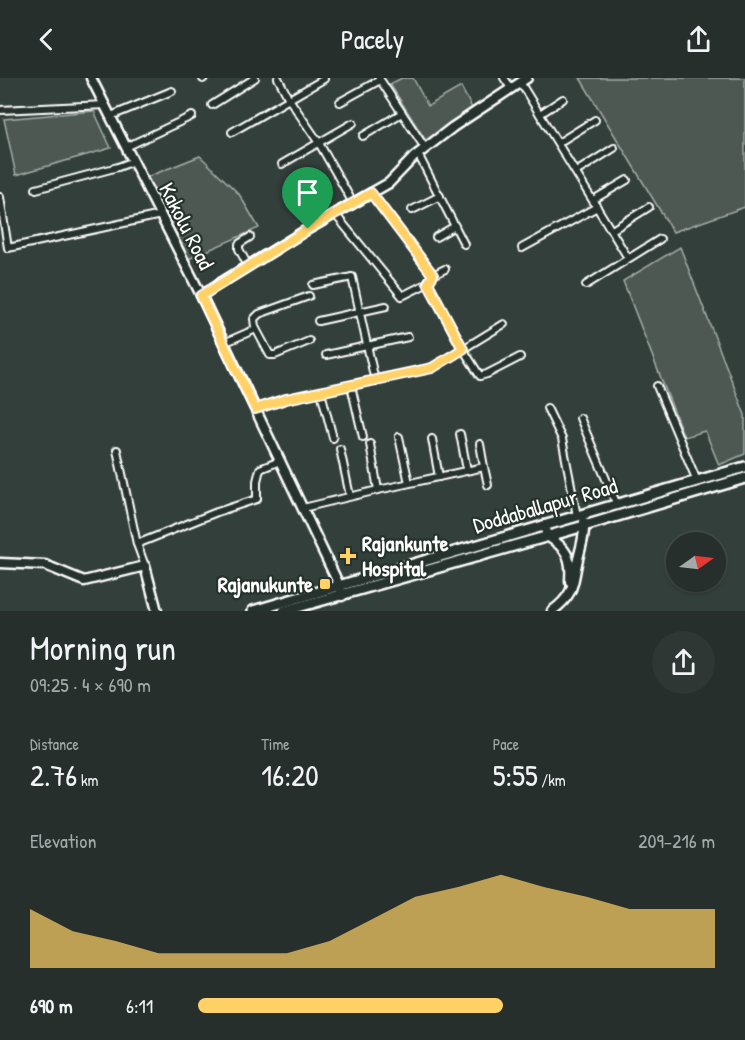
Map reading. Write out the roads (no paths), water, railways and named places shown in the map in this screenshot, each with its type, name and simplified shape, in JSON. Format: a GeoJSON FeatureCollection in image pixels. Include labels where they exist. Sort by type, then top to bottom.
{"type":"FeatureCollection","features":[{"type":"Feature","properties":{"kind":"main road","name":"Kakolu Road"},"geometry":{"type":"LineString","coordinates":[[93,79],[224,343],[341,591]]}},
{"type":"Feature","properties":{"kind":"main road"},"geometry":{"type":"LineString","coordinates":[[201,296],[389,183],[421,151],[524,80]]}},
{"type":"Feature","properties":{"kind":"main road","name":"Doddaballapur Road"},"geometry":{"type":"LineString","coordinates":[[253,611],[285,609],[544,525],[745,467]]}},
{"type":"Feature","properties":{"kind":"main road"},"geometry":{"type":"LineString","coordinates":[[341,591],[584,526],[745,478]]}},
{"type":"Feature","properties":{"kind":"main road"},"geometry":{"type":"LineString","coordinates":[[552,611],[568,595],[575,581],[578,558],[584,539],[584,526],[580,515]]}},
{"type":"Feature","properties":{"kind":"main road"},"geometry":{"type":"LineString","coordinates":[[544,525],[547,536],[564,548],[570,566],[569,588],[563,601]]}},
{"type":"Feature","properties":{"kind":"main road"},"geometry":{"type":"LineString","coordinates":[[0,563],[45,565],[84,581],[145,566],[156,611]]}},
{"type":"Feature","properties":{"kind":"street"},"geometry":{"type":"LineString","coordinates":[[212,105],[255,78]]}},
{"type":"Feature","properties":{"kind":"street"},"geometry":{"type":"LineString","coordinates":[[278,78],[353,203]]}},
{"type":"Feature","properties":{"kind":"street"},"geometry":{"type":"LineString","coordinates":[[504,78],[511,88]]}},
{"type":"Feature","properties":{"kind":"street"},"geometry":{"type":"LineString","coordinates":[[232,132],[324,79]]}},
{"type":"Feature","properties":{"kind":"street"},"geometry":{"type":"LineString","coordinates":[[340,102],[380,79],[402,113],[464,244]]}},
{"type":"Feature","properties":{"kind":"street"},"geometry":{"type":"LineString","coordinates":[[524,80],[540,114],[628,258]]}},
{"type":"Feature","properties":{"kind":"street"},"geometry":{"type":"LineString","coordinates":[[111,116],[172,91]]}},
{"type":"Feature","properties":{"kind":"street"},"geometry":{"type":"LineString","coordinates":[[540,114],[563,99]]}},
{"type":"Feature","properties":{"kind":"street"},"geometry":{"type":"LineString","coordinates":[[0,110],[105,105]]}},
{"type":"Feature","properties":{"kind":"street"},"geometry":{"type":"LineString","coordinates":[[363,136],[402,113]]}},
{"type":"Feature","properties":{"kind":"street"},"geometry":{"type":"LineString","coordinates":[[126,147],[192,116]]}},
{"type":"Feature","properties":{"kind":"street"},"geometry":{"type":"LineString","coordinates":[[558,143],[595,120]]}},
{"type":"Feature","properties":{"kind":"street"},"geometry":{"type":"LineString","coordinates":[[282,164],[353,123]]}},
{"type":"Feature","properties":{"kind":"street"},"geometry":{"type":"LineString","coordinates":[[576,172],[614,148]]}},
{"type":"Feature","properties":{"kind":"street"},"geometry":{"type":"LineString","coordinates":[[36,189],[134,161]]}},
{"type":"Feature","properties":{"kind":"street"},"geometry":{"type":"LineString","coordinates":[[593,200],[627,180]]}},
{"type":"Feature","properties":{"kind":"street"},"geometry":{"type":"LineString","coordinates":[[371,193],[433,275]]}},
{"type":"Feature","properties":{"kind":"street"},"geometry":{"type":"LineString","coordinates":[[412,210],[440,196]]}},
{"type":"Feature","properties":{"kind":"street"},"geometry":{"type":"LineString","coordinates":[[0,197],[8,248]]}},
{"type":"Feature","properties":{"kind":"street"},"geometry":{"type":"LineString","coordinates":[[522,248],[597,207]]}},
{"type":"Feature","properties":{"kind":"street"},"geometry":{"type":"LineString","coordinates":[[612,230],[649,207]]}},
{"type":"Feature","properties":{"kind":"street"},"geometry":{"type":"LineString","coordinates":[[334,214],[402,296],[428,283],[433,275],[445,269]]}},
{"type":"Feature","properties":{"kind":"street"},"geometry":{"type":"LineString","coordinates":[[0,249],[161,215]]}},
{"type":"Feature","properties":{"kind":"street"},"geometry":{"type":"LineString","coordinates":[[436,237],[455,226]]}},
{"type":"Feature","properties":{"kind":"street"},"geometry":{"type":"LineString","coordinates":[[248,266],[239,249],[239,244],[250,237]]}},
{"type":"Feature","properties":{"kind":"street"},"geometry":{"type":"LineString","coordinates":[[586,285],[660,239]]}},
{"type":"Feature","properties":{"kind":"street"},"geometry":{"type":"LineString","coordinates":[[313,285],[352,277],[375,381]]}},
{"type":"Feature","properties":{"kind":"street"},"geometry":{"type":"LineString","coordinates":[[428,283],[480,376],[520,357]]}},
{"type":"Feature","properties":{"kind":"street"},"geometry":{"type":"LineString","coordinates":[[309,296],[259,314],[254,319],[256,329],[267,352],[272,356],[309,341]]}},
{"type":"Feature","properties":{"kind":"street"},"geometry":{"type":"LineString","coordinates":[[318,321],[386,306]]}},
{"type":"Feature","properties":{"kind":"street"},"geometry":{"type":"LineString","coordinates":[[255,409],[286,399],[432,368],[504,324]]}},
{"type":"Feature","properties":{"kind":"street"},"geometry":{"type":"LineString","coordinates":[[224,343],[256,329]]}},
{"type":"Feature","properties":{"kind":"street"},"geometry":{"type":"LineString","coordinates":[[327,355],[408,337]]}},
{"type":"Feature","properties":{"kind":"street"},"geometry":{"type":"LineString","coordinates":[[351,386],[363,437]]}},
{"type":"Feature","properties":{"kind":"street"},"geometry":{"type":"LineString","coordinates":[[657,386],[697,482]]}},
{"type":"Feature","properties":{"kind":"street"},"geometry":{"type":"LineString","coordinates":[[321,393],[333,438]]}},
{"type":"Feature","properties":{"kind":"street"},"geometry":{"type":"LineString","coordinates":[[548,408],[562,439],[580,515]]}},
{"type":"Feature","properties":{"kind":"street"},"geometry":{"type":"LineString","coordinates":[[580,418],[617,505]]}},
{"type":"Feature","properties":{"kind":"street"},"geometry":{"type":"LineString","coordinates":[[460,434],[467,470]]}},
{"type":"Feature","properties":{"kind":"street"},"geometry":{"type":"LineString","coordinates":[[399,437],[409,483]]}},
{"type":"Feature","properties":{"kind":"street"},"geometry":{"type":"LineString","coordinates":[[432,439],[439,477]]}},
{"type":"Feature","properties":{"kind":"street"},"geometry":{"type":"LineString","coordinates":[[370,444],[378,490]]}},
{"type":"Feature","properties":{"kind":"street"},"geometry":{"type":"LineString","coordinates":[[480,444],[488,485]]}},
{"type":"Feature","properties":{"kind":"street"},"geometry":{"type":"LineString","coordinates":[[340,449],[350,496]]}},
{"type":"Feature","properties":{"kind":"street"},"geometry":{"type":"LineString","coordinates":[[117,450],[137,544],[145,566]]}},
{"type":"Feature","properties":{"kind":"street"},"geometry":{"type":"LineString","coordinates":[[137,544],[217,512],[257,499],[257,481],[261,469],[280,461]]}},
{"type":"Feature","properties":{"kind":"street"},"geometry":{"type":"LineString","coordinates":[[303,508],[484,467]]}},
{"type":"Feature","properties":{"kind":"place","name":"Rajankunte Hospital"},"geometry":{"type":"Point","coordinates":[348,556]}},
{"type":"Feature","properties":{"kind":"place","name":"Rajanukunte"},"geometry":{"type":"Point","coordinates":[325,584]}}]}
